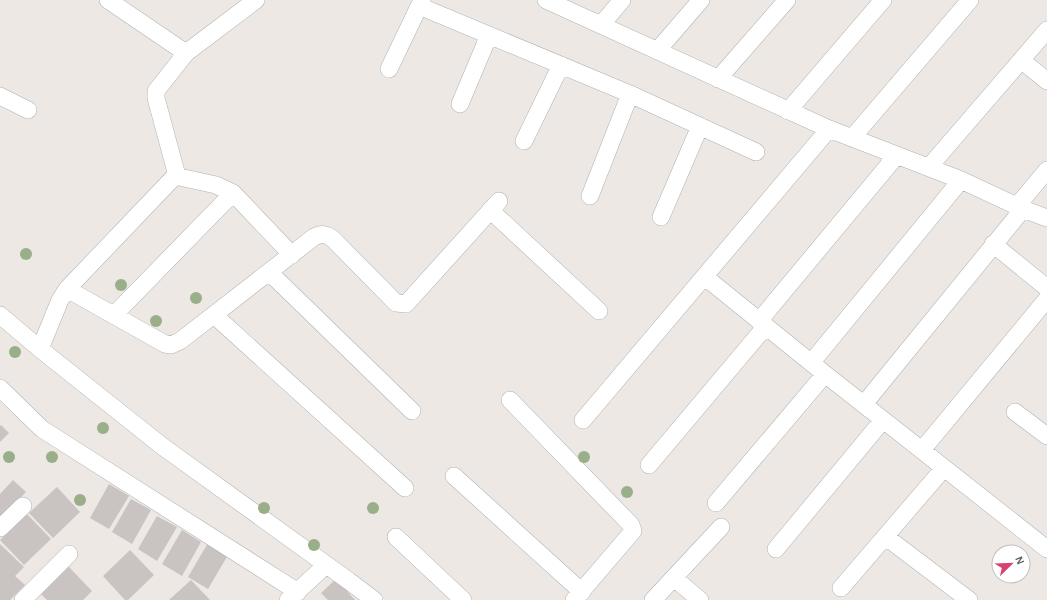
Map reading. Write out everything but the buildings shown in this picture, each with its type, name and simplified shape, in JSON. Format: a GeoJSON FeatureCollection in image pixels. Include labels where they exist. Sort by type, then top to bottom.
{"type":"FeatureCollection","features":[{"type":"Feature","properties":{"kind":"street"},"geometry":{"type":"LineString","coordinates":[[108,0],[186,53]]}},
{"type":"Feature","properties":{"kind":"street"},"geometry":{"type":"LineString","coordinates":[[40,349],[60,300],[67,289],[175,176],[176,172],[155,94],[156,91],[186,53],[256,0]]}},
{"type":"Feature","properties":{"kind":"street"},"geometry":{"type":"LineString","coordinates":[[546,0],[718,80],[829,129],[960,180],[1047,218]]}},
{"type":"Feature","properties":{"kind":"street"},"geometry":{"type":"LineString","coordinates":[[601,25],[622,0]]}},
{"type":"Feature","properties":{"kind":"street"},"geometry":{"type":"LineString","coordinates":[[658,51],[701,0]]}},
{"type":"Feature","properties":{"kind":"street"},"geometry":{"type":"LineString","coordinates":[[718,80],[787,0]]}},
{"type":"Feature","properties":{"kind":"street"},"geometry":{"type":"LineString","coordinates":[[788,111],[883,0]]}},
{"type":"Feature","properties":{"kind":"street"},"geometry":{"type":"LineString","coordinates":[[852,138],[970,0]]}},
{"type":"Feature","properties":{"kind":"street"},"geometry":{"type":"LineString","coordinates":[[389,69],[420,3],[489,35],[630,94],[756,152]]}},
{"type":"Feature","properties":{"kind":"street"},"geometry":{"type":"LineString","coordinates":[[928,167],[1047,30]]}},
{"type":"Feature","properties":{"kind":"street"},"geometry":{"type":"LineString","coordinates":[[460,104],[489,35]]}},
{"type":"Feature","properties":{"kind":"street"},"geometry":{"type":"LineString","coordinates":[[1021,60],[1047,81]]}},
{"type":"Feature","properties":{"kind":"street"},"geometry":{"type":"LineString","coordinates":[[524,141],[561,66]]}},
{"type":"Feature","properties":{"kind":"street"},"geometry":{"type":"LineString","coordinates":[[590,196],[630,94]]}},
{"type":"Feature","properties":{"kind":"street"},"geometry":{"type":"LineString","coordinates":[[0,96],[28,110]]}},
{"type":"Feature","properties":{"kind":"street"},"geometry":{"type":"LineString","coordinates":[[661,217],[700,126]]}},
{"type":"Feature","properties":{"kind":"street"},"geometry":{"type":"LineString","coordinates":[[583,420],[829,129]]}},
{"type":"Feature","properties":{"kind":"street"},"geometry":{"type":"LineString","coordinates":[[649,465],[897,155]]}},
{"type":"Feature","properties":{"kind":"street"},"geometry":{"type":"LineString","coordinates":[[864,404],[993,244],[1047,170]]}},
{"type":"Feature","properties":{"kind":"street"},"geometry":{"type":"LineString","coordinates":[[175,176],[216,184],[234,193],[292,255]]}},
{"type":"Feature","properties":{"kind":"street"},"geometry":{"type":"LineString","coordinates":[[811,363],[960,180]]}},
{"type":"Feature","properties":{"kind":"street"},"geometry":{"type":"LineString","coordinates":[[114,315],[234,193]]}},
{"type":"Feature","properties":{"kind":"street"},"geometry":{"type":"LineString","coordinates":[[67,289],[166,344],[171,345],[180,341],[314,237],[322,234],[333,239],[396,303],[406,304],[494,205],[599,311]]}},
{"type":"Feature","properties":{"kind":"street"},"geometry":{"type":"LineString","coordinates":[[993,244],[1047,288]]}},
{"type":"Feature","properties":{"kind":"street"},"geometry":{"type":"LineString","coordinates":[[269,272],[412,411]]}},
{"type":"Feature","properties":{"kind":"street"},"geometry":{"type":"LineString","coordinates":[[705,277],[811,363],[1047,549]]}},
{"type":"Feature","properties":{"kind":"street"},"geometry":{"type":"LineString","coordinates":[[922,450],[1047,299]]}},
{"type":"Feature","properties":{"kind":"street"},"geometry":{"type":"LineString","coordinates":[[0,315],[40,349],[162,446],[350,581],[374,600]]}},
{"type":"Feature","properties":{"kind":"street"},"geometry":{"type":"LineString","coordinates":[[214,315],[405,488]]}},
{"type":"Feature","properties":{"kind":"street"},"geometry":{"type":"LineString","coordinates":[[716,503],[825,374]]}},
{"type":"Feature","properties":{"kind":"street"},"geometry":{"type":"LineString","coordinates":[[0,388],[42,429],[293,596],[326,565]]}},
{"type":"Feature","properties":{"kind":"street"},"geometry":{"type":"LineString","coordinates":[[454,476],[578,596],[633,531],[631,525],[510,400]]}},
{"type":"Feature","properties":{"kind":"street"},"geometry":{"type":"LineString","coordinates":[[1016,412],[1047,436]]}},
{"type":"Feature","properties":{"kind":"street"},"geometry":{"type":"LineString","coordinates":[[776,550],[883,420]]}},
{"type":"Feature","properties":{"kind":"street"},"geometry":{"type":"LineString","coordinates":[[841,588],[944,468]]}},
{"type":"Feature","properties":{"kind":"street"},"geometry":{"type":"LineString","coordinates":[[0,528],[23,506]]}},
{"type":"Feature","properties":{"kind":"street"},"geometry":{"type":"LineString","coordinates":[[653,600],[721,527]]}},
{"type":"Feature","properties":{"kind":"street"},"geometry":{"type":"LineString","coordinates":[[396,536],[463,600]]}},
{"type":"Feature","properties":{"kind":"street"},"geometry":{"type":"LineString","coordinates":[[886,537],[968,600]]}},
{"type":"Feature","properties":{"kind":"street"},"geometry":{"type":"LineString","coordinates":[[23,600],[69,554]]}},
{"type":"Feature","properties":{"kind":"street"},"geometry":{"type":"LineString","coordinates":[[674,578],[700,600]]}}]}
